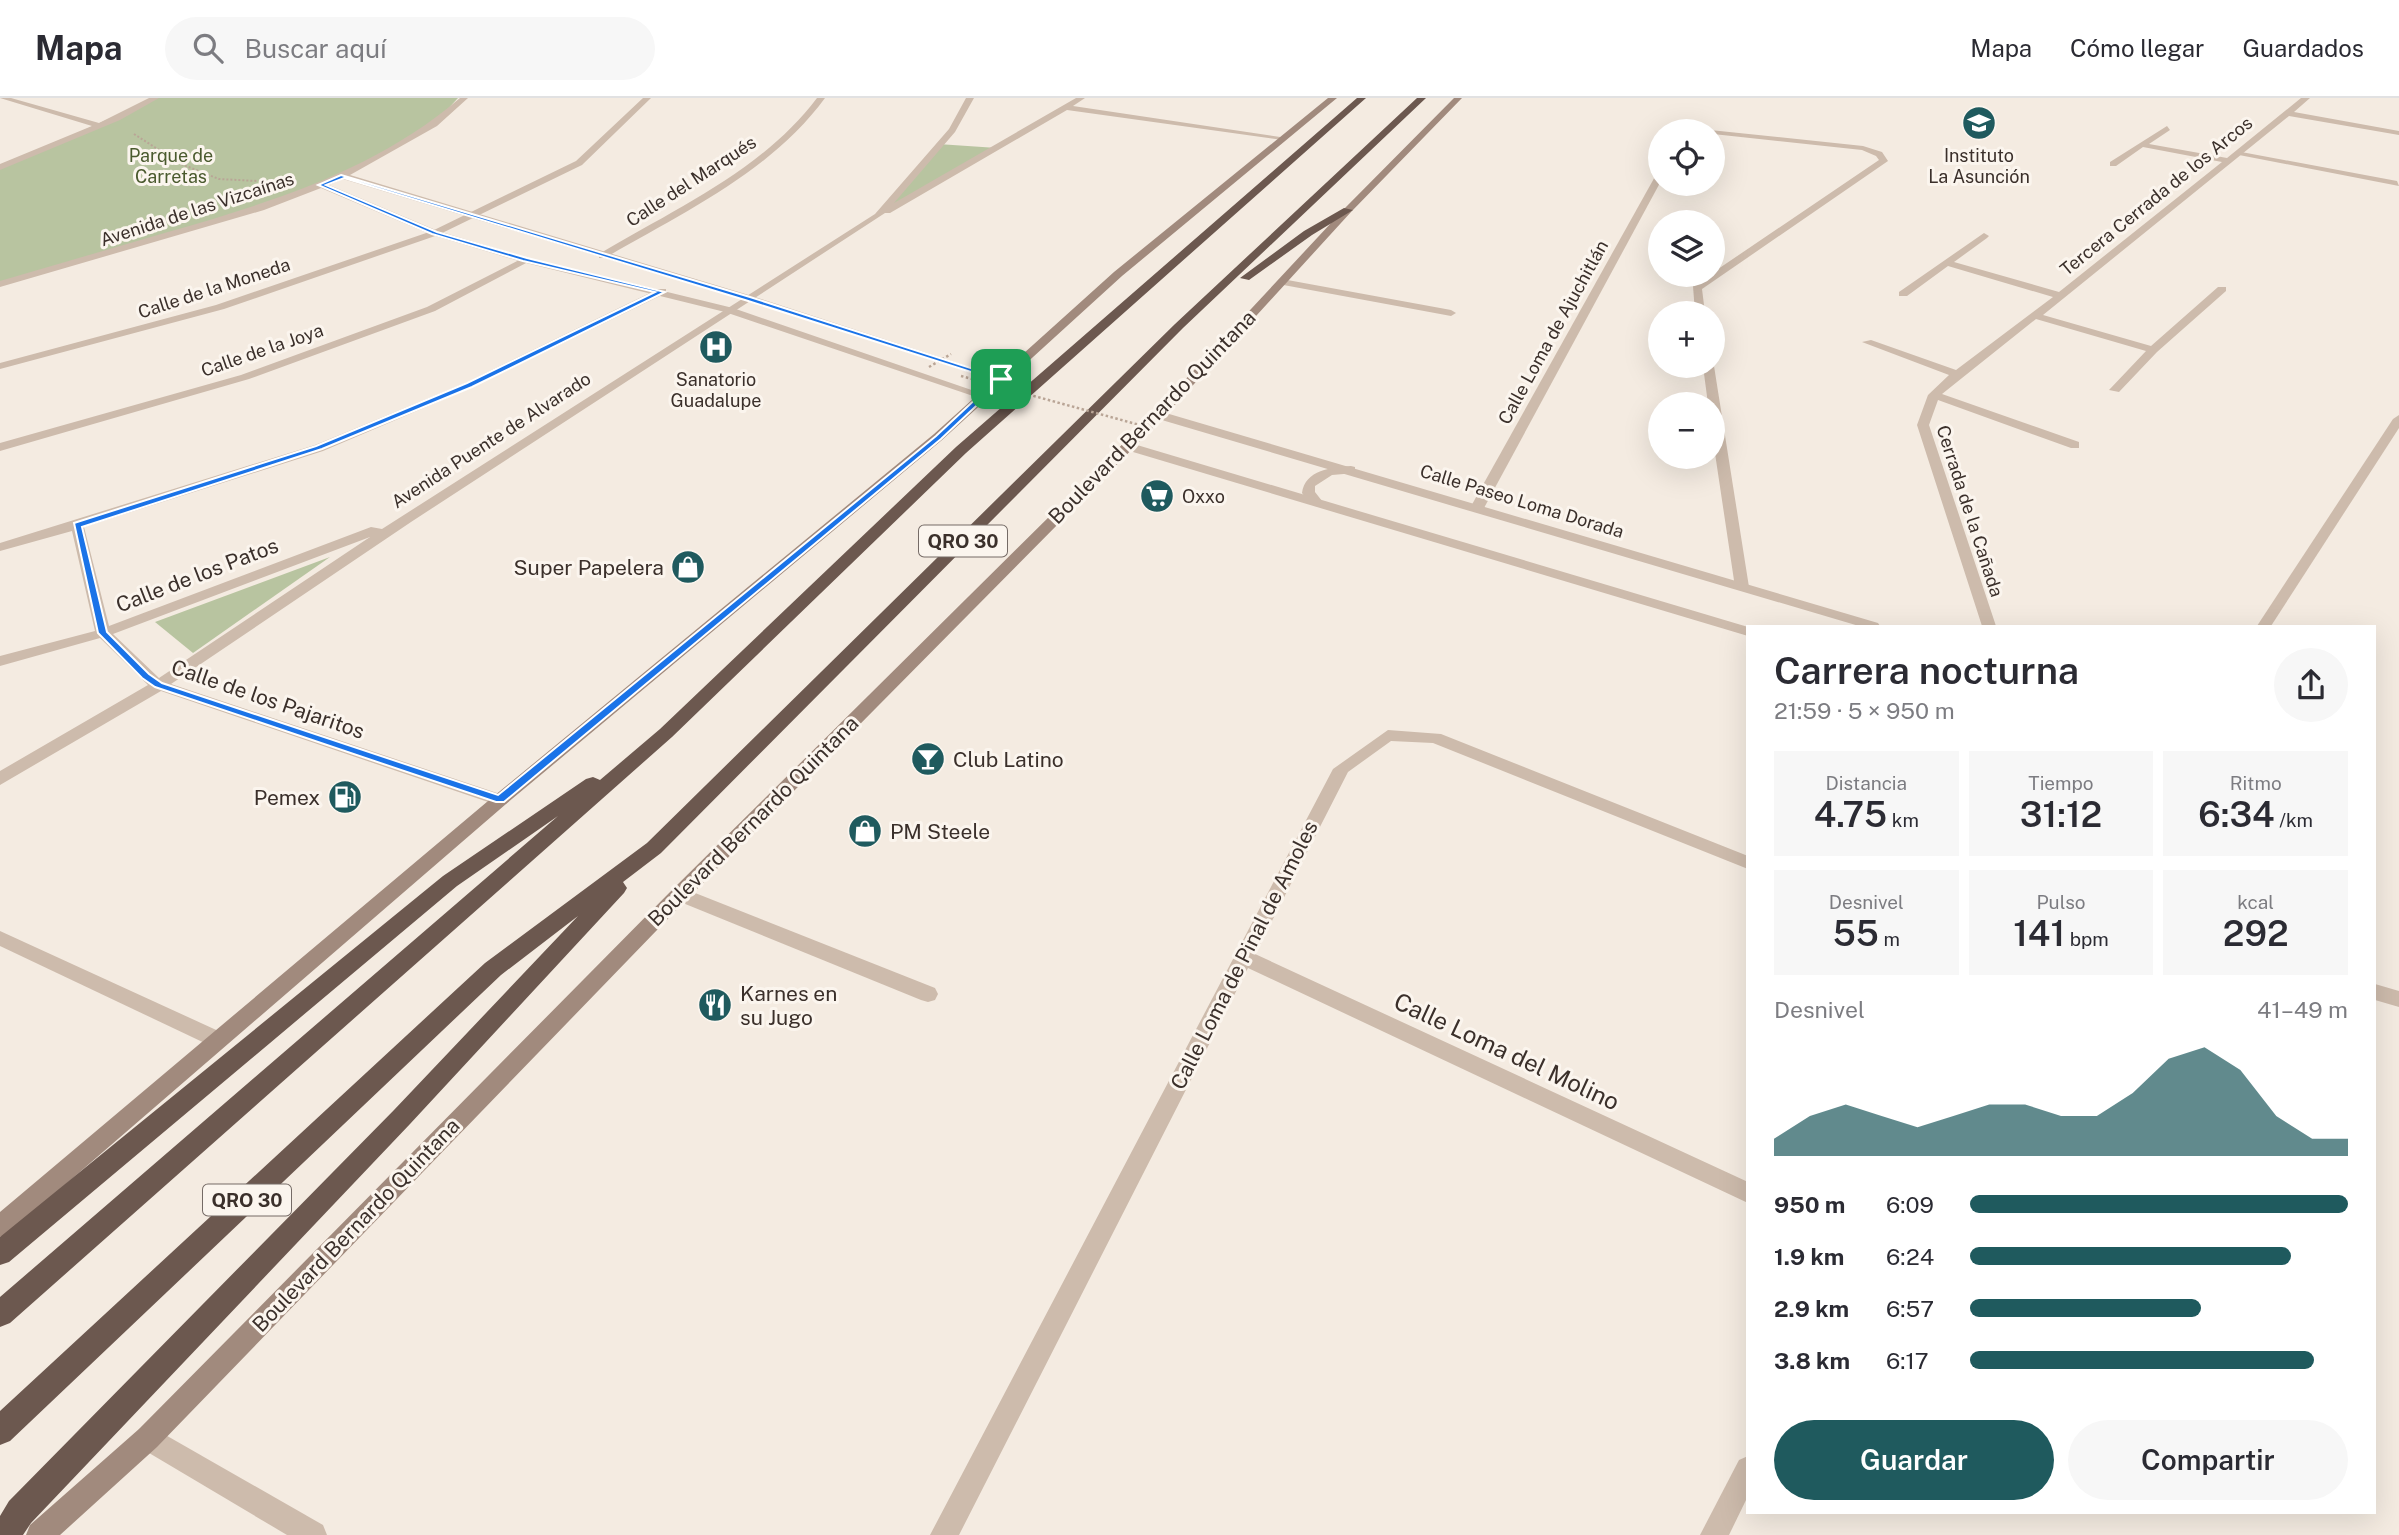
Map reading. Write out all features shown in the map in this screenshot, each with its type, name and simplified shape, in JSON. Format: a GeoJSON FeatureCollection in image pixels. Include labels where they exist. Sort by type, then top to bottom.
{"type":"FeatureCollection","features":[{"type":"Feature","properties":{"kind":"highway"},"geometry":{"type":"LineString","coordinates":[[1257,190],[1260,177],[1348,98]]}},
{"type":"Feature","properties":{"kind":"highway","name":"QRO 30"},"geometry":{"type":"LineString","coordinates":[[0,1314],[666,733],[961,450],[1362,98]]}},
{"type":"Feature","properties":{"kind":"highway","name":"Boulevard Bernardo Quintana"},"geometry":{"type":"LineString","coordinates":[[0,1431],[493,969],[654,848],[1179,326],[1422,98]]}},
{"type":"Feature","properties":{"kind":"highway"},"geometry":{"type":"LineString","coordinates":[[1179,326],[1308,233],[1348,210]]}},
{"type":"Feature","properties":{"kind":"highway"},"geometry":{"type":"LineString","coordinates":[[0,1253],[450,881],[666,733]]}},
{"type":"Feature","properties":{"kind":"highway"},"geometry":{"type":"LineString","coordinates":[[5,1535],[20,1512],[401,1117],[654,848]]}},
{"type":"Feature","properties":{"kind":"main road"},"geometry":{"type":"LineString","coordinates":[[0,1226],[500,800],[938,437],[1118,274],[1333,98]]}},
{"type":"Feature","properties":{"kind":"main road","name":"Boulevard Bernardo Quintana"},"geometry":{"type":"LineString","coordinates":[[40,1535],[148,1438],[680,894],[1153,421],[1348,210],[1458,98]]}},
{"type":"Feature","properties":{"kind":"street"},"geometry":{"type":"LineString","coordinates":[[3,98],[99,125]]}},
{"type":"Feature","properties":{"kind":"street"},"geometry":{"type":"LineString","coordinates":[[0,167],[117,118],[155,98]]}},
{"type":"Feature","properties":{"kind":"street","name":"Avenida de las Vizcaínas"},"geometry":{"type":"LineString","coordinates":[[0,284],[261,208],[321,185],[343,176],[434,124],[464,98]]}},
{"type":"Feature","properties":{"kind":"street","name":"Calle de la Moneda"},"geometry":{"type":"LineString","coordinates":[[0,366],[220,307],[435,233],[579,163],[647,98]]}},
{"type":"Feature","properties":{"kind":"street","name":"Calle del Marqués"},"geometry":{"type":"LineString","coordinates":[[602,256],[738,174],[788,135],[821,98]]}},
{"type":"Feature","properties":{"kind":"street","name":"Avenida Puente de Alvarado"},"geometry":{"type":"LineString","coordinates":[[0,779],[159,685],[406,519],[878,216],[952,130],[970,98]]}},
{"type":"Feature","properties":{"kind":"street"},"geometry":{"type":"LineString","coordinates":[[878,216],[1081,98]]}},
{"type":"Feature","properties":{"kind":"street"},"geometry":{"type":"LineString","coordinates":[[1624,98],[1637,100]]}},
{"type":"Feature","properties":{"kind":"street","name":"Tercera Cerrada de los Arcos"},"geometry":{"type":"LineString","coordinates":[[1956,374],[2036,316],[2306,98]]}},
{"type":"Feature","properties":{"kind":"street"},"geometry":{"type":"LineString","coordinates":[[1065,107],[1283,138]]}},
{"type":"Feature","properties":{"kind":"street"},"geometry":{"type":"LineString","coordinates":[[2288,113],[2399,133]]}},
{"type":"Feature","properties":{"kind":"street"},"geometry":{"type":"LineString","coordinates":[[101,115],[117,118]]}},
{"type":"Feature","properties":{"kind":"street"},"geometry":{"type":"LineString","coordinates":[[2113,164],[2167,128]]}},
{"type":"Feature","properties":{"kind":"street"},"geometry":{"type":"LineString","coordinates":[[1698,301],[1696,288],[1884,161],[1879,154],[1864,148],[1725,133]]}},
{"type":"Feature","properties":{"kind":"street"},"geometry":{"type":"LineString","coordinates":[[2144,145],[2230,161]]}},
{"type":"Feature","properties":{"kind":"street"},"geometry":{"type":"LineString","coordinates":[[2239,153],[2397,184]]}},
{"type":"Feature","properties":{"kind":"street"},"geometry":{"type":"LineString","coordinates":[[343,176],[748,298],[1001,379]]}},
{"type":"Feature","properties":{"kind":"street"},"geometry":{"type":"LineString","coordinates":[[321,185],[435,233],[525,260],[729,310],[983,396]]}},
{"type":"Feature","properties":{"kind":"street","name":"Calle Loma de Ajuchitlán"},"geometry":{"type":"LineString","coordinates":[[1477,508],[1648,196]]}},
{"type":"Feature","properties":{"kind":"street"},"geometry":{"type":"LineString","coordinates":[[1903,294],[1984,236]]}},
{"type":"Feature","properties":{"kind":"street","name":"Calle de la Joya"},"geometry":{"type":"LineString","coordinates":[[0,447],[245,377],[430,309],[525,260]]}},
{"type":"Feature","properties":{"kind":"street","name":"Tercera Cerrada de los Arcos"},"geometry":{"type":"LineString","coordinates":[[1948,263],[2061,296]]}},
{"type":"Feature","properties":{"kind":"street"},"geometry":{"type":"LineString","coordinates":[[1282,282],[1451,313]]}},
{"type":"Feature","properties":{"kind":"street"},"geometry":{"type":"LineString","coordinates":[[2115,390],[2153,350],[2222,289]]}},
{"type":"Feature","properties":{"kind":"street"},"geometry":{"type":"LineString","coordinates":[[0,547],[78,525],[319,448],[469,385],[662,292]]}},
{"type":"Feature","properties":{"kind":"street"},"geometry":{"type":"LineString","coordinates":[[2036,316],[2153,350]]}},
{"type":"Feature","properties":{"kind":"street"},"geometry":{"type":"LineString","coordinates":[[1867,342],[1956,374]]}},
{"type":"Feature","properties":{"kind":"street","name":"Cerrada de la Cañada"},"geometry":{"type":"LineString","coordinates":[[1956,374],[1934,395],[1923,425],[1989,625]]}},
{"type":"Feature","properties":{"kind":"street"},"geometry":{"type":"LineString","coordinates":[[1710,378],[1742,587]]}},
{"type":"Feature","properties":{"kind":"street"},"geometry":{"type":"LineString","coordinates":[[1934,395],[2075,445]]}},
{"type":"Feature","properties":{"kind":"street"},"geometry":{"type":"LineString","coordinates":[[2265,625],[2399,419]]}},
{"type":"Feature","properties":{"kind":"street","name":"Calle Paseo Loma Dorada"},"geometry":{"type":"LineString","coordinates":[[1153,421],[1350,470],[1870,625]]}},
{"type":"Feature","properties":{"kind":"street"},"geometry":{"type":"LineString","coordinates":[[1127,446],[1746,631]]}},
{"type":"Feature","properties":{"kind":"street"},"geometry":{"type":"LineString","coordinates":[[1315,501],[1308,493],[1309,485],[1315,478],[1324,473],[1350,470]]}},
{"type":"Feature","properties":{"kind":"street","name":"Calle de los Patos"},"geometry":{"type":"LineString","coordinates":[[0,661],[103,633],[406,519]]}},
{"type":"Feature","properties":{"kind":"street"},"geometry":{"type":"LineString","coordinates":[[78,525],[103,633]]}},
{"type":"Feature","properties":{"kind":"street","name":"Calle de los Pajaritos"},"geometry":{"type":"LineString","coordinates":[[103,633],[145,676],[159,685],[500,800]]}},
{"type":"Feature","properties":{"kind":"street","name":"Calle Loma de Pinal de Amoles"},"geometry":{"type":"LineString","coordinates":[[944,1535],[1341,769],[1388,735],[1435,738],[1746,862]]}},
{"type":"Feature","properties":{"kind":"street"},"geometry":{"type":"LineString","coordinates":[[680,894],[928,994]]}},
{"type":"Feature","properties":{"kind":"street"},"geometry":{"type":"LineString","coordinates":[[0,938],[218,1040]]}},
{"type":"Feature","properties":{"kind":"street","name":"Calle Loma del Molino"},"geometry":{"type":"LineString","coordinates":[[1244,957],[1746,1192]]}},
{"type":"Feature","properties":{"kind":"street"},"geometry":{"type":"LineString","coordinates":[[2376,992],[2399,999]]}},
{"type":"Feature","properties":{"kind":"street"},"geometry":{"type":"LineString","coordinates":[[148,1438],[313,1535]]}},
{"type":"Feature","properties":{"kind":"street"},"geometry":{"type":"LineString","coordinates":[[1714,1535],[1746,1473]]}},
{"type":"Feature","properties":{"kind":"path"},"geometry":{"type":"LineString","coordinates":[[117,118],[140,139],[181,164],[219,179],[258,181]]}},
{"type":"Feature","properties":{"kind":"path"},"geometry":{"type":"LineString","coordinates":[[929,367],[951,354]]}},
{"type":"Feature","properties":{"kind":"path"},"geometry":{"type":"LineString","coordinates":[[961,376],[1153,421]]}},
{"type":"Feature","properties":{"kind":"green space","name":"Parque de Carretas"},"geometry":{"type":"Polygon","coordinates":[[[155,98],[458,98],[434,124],[343,176],[261,208],[0,284],[0,168],[155,98]]]}},
{"type":"Feature","properties":{"kind":"green space"},"geometry":{"type":"Polygon","coordinates":[[[938,144],[997,148],[878,216],[938,144]]]}},
{"type":"Feature","properties":{"kind":"green space"},"geometry":{"type":"Polygon","coordinates":[[[330,557],[193,653],[155,622],[330,557]]]}},
{"type":"Feature","properties":{"kind":"place","name":"Instituto La Asunción"},"geometry":{"type":"Point","coordinates":[1979,123]}},
{"type":"Feature","properties":{"kind":"place","name":"Sanatorio Guadalupe"},"geometry":{"type":"Point","coordinates":[716,347]}},
{"type":"Feature","properties":{"kind":"place","name":"Oxxo"},"geometry":{"type":"Point","coordinates":[1157,496]}},
{"type":"Feature","properties":{"kind":"place","name":"Super Papelera"},"geometry":{"type":"Point","coordinates":[688,567]}},
{"type":"Feature","properties":{"kind":"place","name":"Club Latino"},"geometry":{"type":"Point","coordinates":[928,759]}},
{"type":"Feature","properties":{"kind":"place","name":"Pemex"},"geometry":{"type":"Point","coordinates":[345,797]}},
{"type":"Feature","properties":{"kind":"place","name":"PM Steele"},"geometry":{"type":"Point","coordinates":[865,831]}},
{"type":"Feature","properties":{"kind":"place","name":"Karnes en su Jugo"},"geometry":{"type":"Point","coordinates":[715,1005]}},
{"type":"Feature","properties":{"kind":"route"},"geometry":{"type":"LineString","coordinates":[[343,176],[748,298],[1001,379],[938,437],[500,800],[159,685],[145,676],[103,633],[78,525],[319,448],[469,385],[662,292],[525,260],[435,233],[321,185],[343,176]]}}]}
